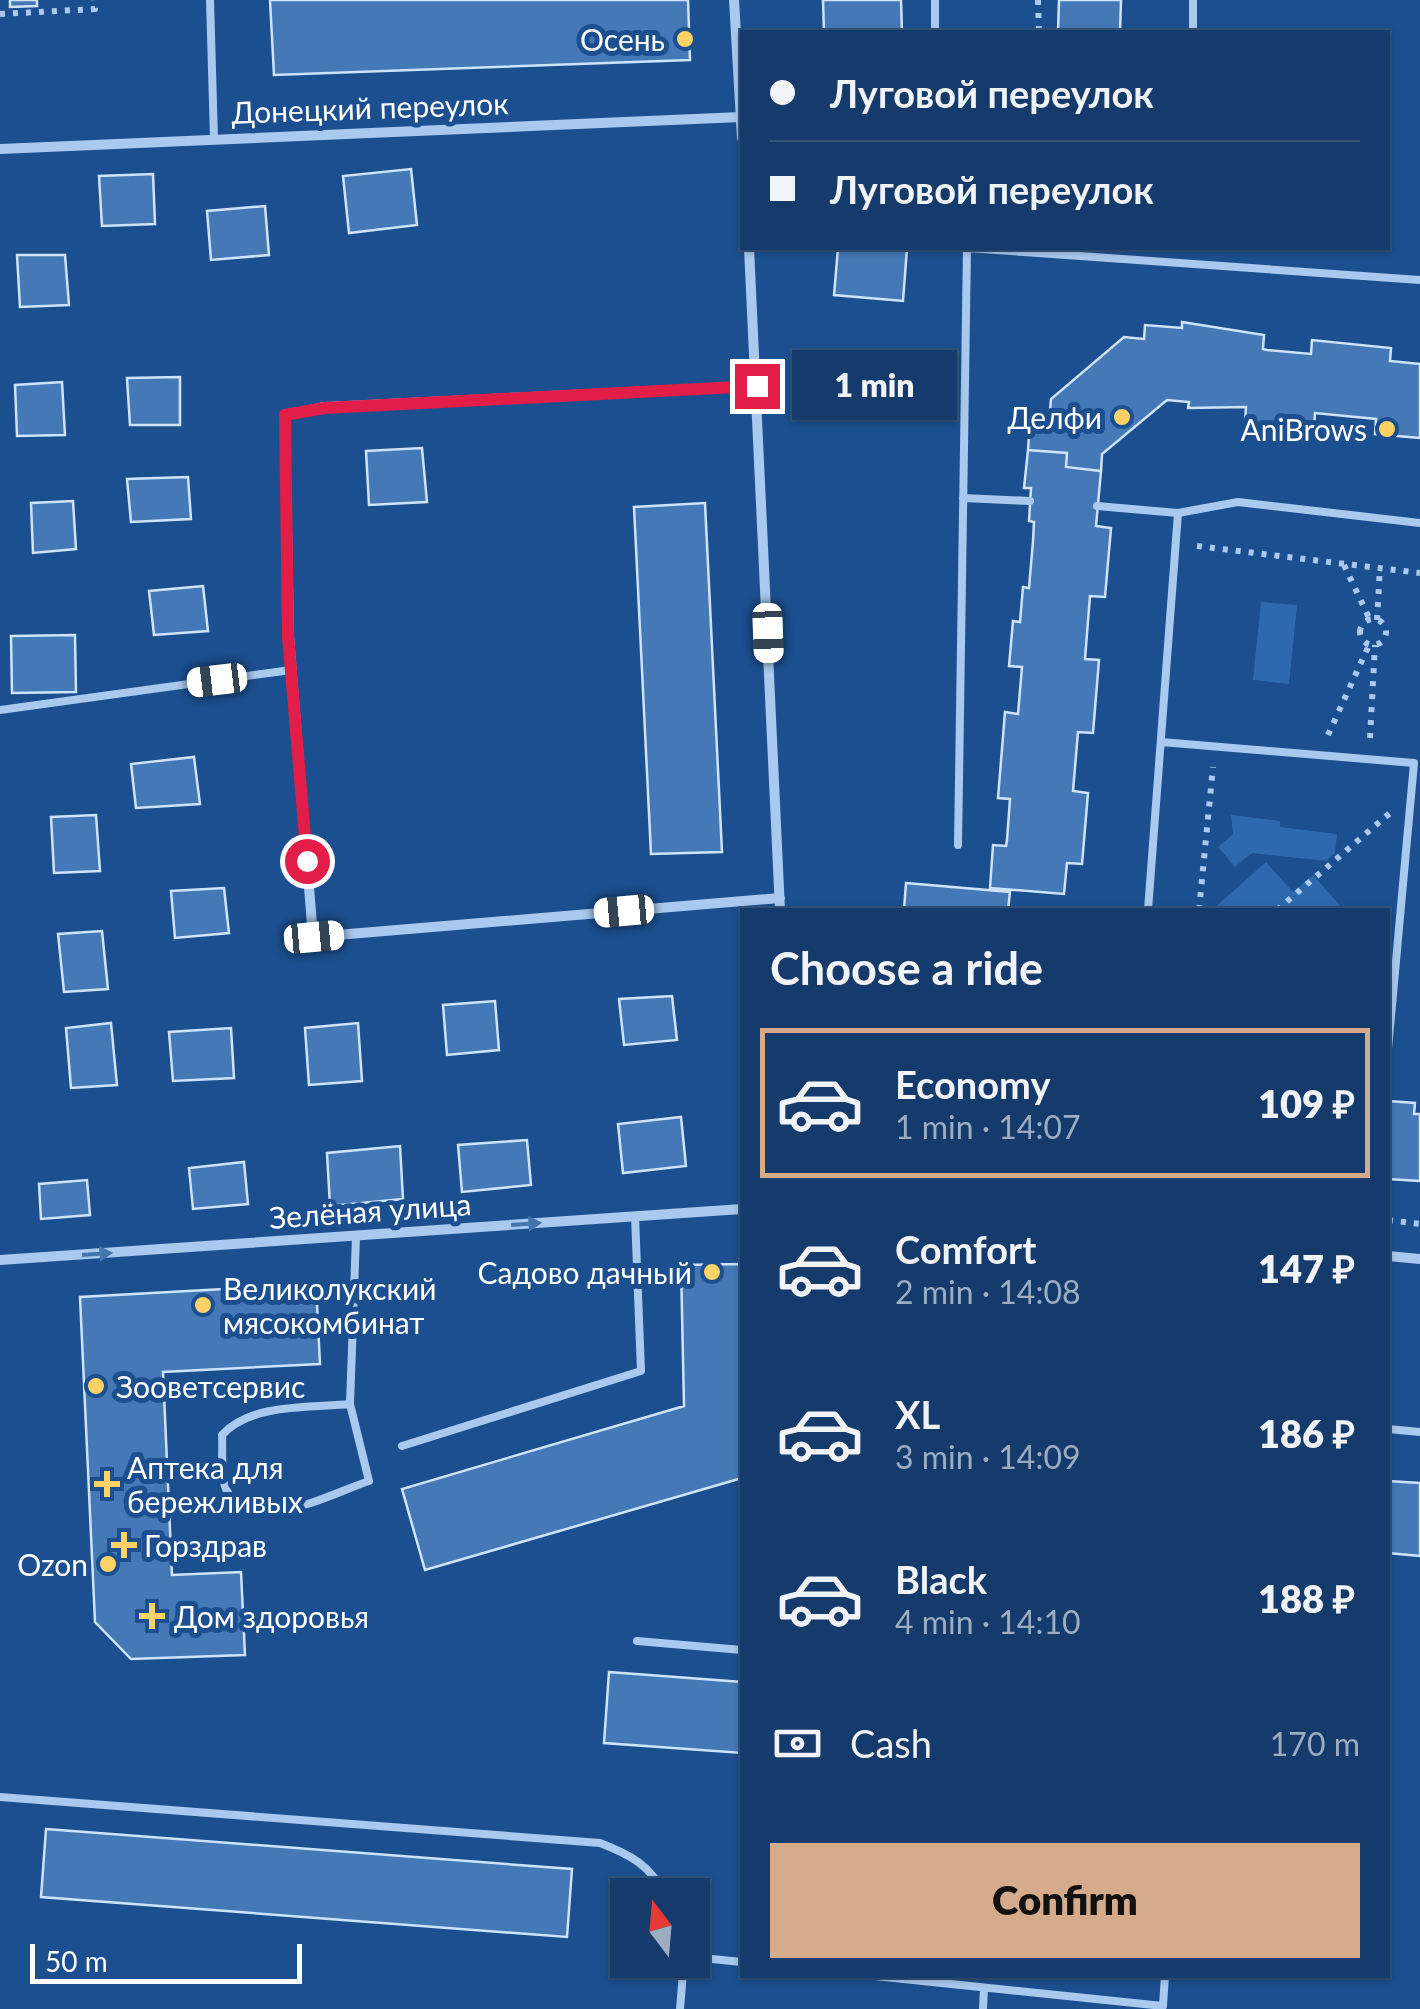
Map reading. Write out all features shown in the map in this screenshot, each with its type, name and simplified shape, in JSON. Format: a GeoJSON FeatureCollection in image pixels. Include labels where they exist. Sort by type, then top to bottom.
{"type":"FeatureCollection","features":[{"type":"Feature","properties":{"kind":"street"},"geometry":{"type":"LineString","coordinates":[[734,0],[740,87]]}},
{"type":"Feature","properties":{"kind":"street","name":"Донецкий переулок"},"geometry":{"type":"LineString","coordinates":[[0,149],[740,116]]}},
{"type":"Feature","properties":{"kind":"street"},"geometry":{"type":"LineString","coordinates":[[749,250],[757,386],[780,904],[314,937],[291,670],[285,415],[325,408],[757,386]]}},
{"type":"Feature","properties":{"kind":"street","name":"Зелёная улица"},"geometry":{"type":"LineString","coordinates":[[0,1260],[740,1209]]}},
{"type":"Feature","properties":{"kind":"street"},"geometry":{"type":"LineString","coordinates":[[1390,1256],[1420,1259]]}},
{"type":"Feature","properties":{"kind":"lane"},"geometry":{"type":"LineString","coordinates":[[210,0],[214,139]]}},
{"type":"Feature","properties":{"kind":"lane"},"geometry":{"type":"LineString","coordinates":[[935,0],[936,30]]}},
{"type":"Feature","properties":{"kind":"lane"},"geometry":{"type":"LineString","coordinates":[[1193,30],[1194,0]]}},
{"type":"Feature","properties":{"kind":"lane"},"geometry":{"type":"LineString","coordinates":[[958,846],[967,250]]}},
{"type":"Feature","properties":{"kind":"lane"},"geometry":{"type":"LineString","coordinates":[[999,250],[1420,280]]}},
{"type":"Feature","properties":{"kind":"lane"},"geometry":{"type":"LineString","coordinates":[[1190,250],[1190,262]]}},
{"type":"Feature","properties":{"kind":"lane"},"geometry":{"type":"LineString","coordinates":[[963,498],[1030,501]]}},
{"type":"Feature","properties":{"kind":"lane"},"geometry":{"type":"LineString","coordinates":[[1098,506],[1178,514],[1238,502],[1420,523]]}},
{"type":"Feature","properties":{"kind":"lane"},"geometry":{"type":"LineString","coordinates":[[1148,908],[1178,514]]}},
{"type":"Feature","properties":{"kind":"lane"},"geometry":{"type":"LineString","coordinates":[[0,710],[291,670]]}},
{"type":"Feature","properties":{"kind":"lane"},"geometry":{"type":"LineString","coordinates":[[1160,742],[1414,763],[1390,1028]]}},
{"type":"Feature","properties":{"kind":"lane"},"geometry":{"type":"LineString","coordinates":[[402,1446],[641,1372],[635,1216]]}},
{"type":"Feature","properties":{"kind":"lane"},"geometry":{"type":"LineString","coordinates":[[350,1404],[249,1415],[233,1423],[222,1435],[224,1486],[233,1499],[243,1510],[268,1514],[369,1482],[350,1404],[356,1236]]}},
{"type":"Feature","properties":{"kind":"lane"},"geometry":{"type":"LineString","coordinates":[[1390,1429],[1420,1432]]}},
{"type":"Feature","properties":{"kind":"lane"},"geometry":{"type":"LineString","coordinates":[[637,1641],[740,1650]]}},
{"type":"Feature","properties":{"kind":"lane"},"geometry":{"type":"LineString","coordinates":[[0,1798],[600,1843],[635,1856],[656,1878]]}},
{"type":"Feature","properties":{"kind":"lane"},"geometry":{"type":"LineString","coordinates":[[710,1959],[740,1962]]}},
{"type":"Feature","properties":{"kind":"lane"},"geometry":{"type":"LineString","coordinates":[[680,2009],[683,1978]]}},
{"type":"Feature","properties":{"kind":"lane"},"geometry":{"type":"LineString","coordinates":[[892,1978],[1163,2008],[1165,1978]]}},
{"type":"Feature","properties":{"kind":"lane"},"geometry":{"type":"LineString","coordinates":[[983,2009],[984,1988]]}},
{"type":"Feature","properties":{"kind":"path"},"geometry":{"type":"LineString","coordinates":[[0,14],[95,9],[94,0]]}},
{"type":"Feature","properties":{"kind":"path"},"geometry":{"type":"LineString","coordinates":[[1038,0],[1039,30]]}},
{"type":"Feature","properties":{"kind":"path"},"geometry":{"type":"LineString","coordinates":[[1176,544],[1420,573]]}},
{"type":"Feature","properties":{"kind":"path"},"geometry":{"type":"LineString","coordinates":[[1320,755],[1372,645],[1386,631],[1373,620],[1343,564]]}},
{"type":"Feature","properties":{"kind":"path"},"geometry":{"type":"LineString","coordinates":[[1369,759],[1372,645],[1360,634],[1373,620],[1380,568]]}},
{"type":"Feature","properties":{"kind":"path"},"geometry":{"type":"LineString","coordinates":[[1199,908],[1215,746]]}},
{"type":"Feature","properties":{"kind":"path"},"geometry":{"type":"LineString","coordinates":[[1279,908],[1411,794]]}},
{"type":"Feature","properties":{"kind":"path"},"geometry":{"type":"LineString","coordinates":[[1390,1220],[1420,1224]]}},
{"type":"Feature","properties":{"kind":"shaded area"},"geometry":{"type":"Polygon","coordinates":[[[1261,602],[1297,605],[1289,684],[1253,680],[1261,602]]]}},
{"type":"Feature","properties":{"kind":"shaded area"},"geometry":{"type":"Polygon","coordinates":[[[1231,815],[1280,821],[1280,827],[1337,834],[1335,853],[1326,861],[1252,853],[1235,867],[1218,847],[1233,834],[1231,815]]]}},
{"type":"Feature","properties":{"kind":"shaded area"},"geometry":{"type":"Polygon","coordinates":[[[1266,862],[1293,892],[1313,875],[1342,908],[1214,908],[1266,862]]]}},
{"type":"Feature","properties":{"kind":"building"},"geometry":{"type":"Polygon","coordinates":[[[10,0],[37,0],[37,6],[10,7],[10,0]]]}},
{"type":"Feature","properties":{"kind":"building"},"geometry":{"type":"Polygon","coordinates":[[[270,0],[688,0],[690,60],[274,75],[270,0]]]}},
{"type":"Feature","properties":{"kind":"building"},"geometry":{"type":"Polygon","coordinates":[[[823,0],[901,0],[902,30],[824,30],[823,0]]]}},
{"type":"Feature","properties":{"kind":"building"},"geometry":{"type":"Polygon","coordinates":[[[1059,0],[1121,0],[1120,30],[1058,30],[1059,0]]]}},
{"type":"Feature","properties":{"kind":"building"},"geometry":{"type":"Polygon","coordinates":[[[411,169],[417,225],[349,233],[343,176],[411,169]]]}},
{"type":"Feature","properties":{"kind":"building"},"geometry":{"type":"Polygon","coordinates":[[[153,174],[155,224],[102,226],[99,176],[153,174]]]}},
{"type":"Feature","properties":{"kind":"building"},"geometry":{"type":"Polygon","coordinates":[[[265,206],[269,255],[211,260],[207,211],[265,206]]]}},
{"type":"Feature","properties":{"kind":"building"},"geometry":{"type":"Polygon","coordinates":[[[838,250],[907,250],[903,301],[834,295],[838,250]]]}},
{"type":"Feature","properties":{"kind":"building"},"geometry":{"type":"Polygon","coordinates":[[[17,255],[65,255],[69,305],[20,307],[17,255]]]}},
{"type":"Feature","properties":{"kind":"building"},"geometry":{"type":"Polygon","coordinates":[[[1182,322],[1264,335],[1263,349],[1267,350],[1311,354],[1312,340],[1391,348],[1390,361],[1420,364],[1420,438],[1375,434],[1376,419],[1315,413],[1314,429],[1245,422],[1246,407],[1188,408],[1189,402],[1167,400],[1102,454],[1101,471],[1066,467],[1067,453],[1028,450],[1030,420],[1049,422],[1051,399],[1124,337],[1144,339],[1145,325],[1182,328],[1182,322]]]}},
{"type":"Feature","properties":{"kind":"building"},"geometry":{"type":"Polygon","coordinates":[[[180,377],[180,425],[130,425],[127,378],[180,377]]]}},
{"type":"Feature","properties":{"kind":"building"},"geometry":{"type":"Polygon","coordinates":[[[62,382],[65,435],[17,436],[15,385],[62,382]]]}},
{"type":"Feature","properties":{"kind":"building"},"geometry":{"type":"Polygon","coordinates":[[[422,448],[427,502],[369,505],[366,451],[422,448]]]}},
{"type":"Feature","properties":{"kind":"building"},"geometry":{"type":"Polygon","coordinates":[[[1028,450],[1067,453],[1066,467],[1101,471],[1096,526],[1111,528],[1105,597],[1090,596],[1085,659],[1099,660],[1093,733],[1078,732],[1073,791],[1088,793],[1082,864],[1067,863],[1064,894],[990,888],[993,845],[1006,846],[1007,840],[1010,799],[998,798],[1005,712],[1018,714],[1022,667],[1009,666],[1013,621],[1020,622],[1023,587],[1029,588],[1034,522],[1029,521],[1031,488],[1024,488],[1028,450]]]}},
{"type":"Feature","properties":{"kind":"building"},"geometry":{"type":"Polygon","coordinates":[[[188,477],[191,519],[131,522],[127,479],[188,477]]]}},
{"type":"Feature","properties":{"kind":"building"},"geometry":{"type":"Polygon","coordinates":[[[73,501],[76,549],[33,553],[31,503],[73,501]]]}},
{"type":"Feature","properties":{"kind":"building"},"geometry":{"type":"Polygon","coordinates":[[[705,503],[722,852],[651,854],[634,507],[705,503]]]}},
{"type":"Feature","properties":{"kind":"building"},"geometry":{"type":"Polygon","coordinates":[[[203,586],[208,631],[154,635],[149,591],[203,586]]]}},
{"type":"Feature","properties":{"kind":"building"},"geometry":{"type":"Polygon","coordinates":[[[75,635],[76,692],[12,693],[11,636],[75,635]]]}},
{"type":"Feature","properties":{"kind":"building"},"geometry":{"type":"Polygon","coordinates":[[[194,757],[200,804],[136,808],[131,764],[194,757]]]}},
{"type":"Feature","properties":{"kind":"building"},"geometry":{"type":"Polygon","coordinates":[[[96,815],[100,871],[54,873],[51,817],[96,815]]]}},
{"type":"Feature","properties":{"kind":"building"},"geometry":{"type":"Polygon","coordinates":[[[906,883],[1010,892],[1008,908],[904,908],[906,883]]]}},
{"type":"Feature","properties":{"kind":"building"},"geometry":{"type":"Polygon","coordinates":[[[224,888],[229,933],[175,938],[171,891],[224,888]]]}},
{"type":"Feature","properties":{"kind":"building"},"geometry":{"type":"Polygon","coordinates":[[[102,931],[108,989],[64,992],[58,934],[102,931]]]}},
{"type":"Feature","properties":{"kind":"building"},"geometry":{"type":"Polygon","coordinates":[[[672,996],[677,1040],[624,1045],[619,999],[672,996]]]}},
{"type":"Feature","properties":{"kind":"building"},"geometry":{"type":"Polygon","coordinates":[[[495,1001],[499,1050],[447,1055],[443,1005],[495,1001]]]}},
{"type":"Feature","properties":{"kind":"building"},"geometry":{"type":"Polygon","coordinates":[[[111,1023],[117,1085],[71,1088],[66,1028],[111,1023]]]}},
{"type":"Feature","properties":{"kind":"building"},"geometry":{"type":"Polygon","coordinates":[[[358,1023],[362,1081],[309,1085],[305,1028],[358,1023]]]}},
{"type":"Feature","properties":{"kind":"building"},"geometry":{"type":"Polygon","coordinates":[[[231,1028],[234,1078],[173,1081],[169,1032],[231,1028]]]}},
{"type":"Feature","properties":{"kind":"building"},"geometry":{"type":"Polygon","coordinates":[[[1390,1101],[1415,1103],[1414,1114],[1420,1114],[1420,1181],[1390,1179],[1390,1101]]]}},
{"type":"Feature","properties":{"kind":"building"},"geometry":{"type":"Polygon","coordinates":[[[681,1117],[686,1166],[623,1173],[618,1124],[681,1117]]]}},
{"type":"Feature","properties":{"kind":"building"},"geometry":{"type":"Polygon","coordinates":[[[527,1140],[531,1185],[462,1192],[458,1145],[527,1140]]]}},
{"type":"Feature","properties":{"kind":"building"},"geometry":{"type":"Polygon","coordinates":[[[400,1146],[403,1199],[330,1206],[327,1153],[400,1146]]]}},
{"type":"Feature","properties":{"kind":"building"},"geometry":{"type":"Polygon","coordinates":[[[244,1162],[248,1204],[193,1209],[189,1168],[244,1162]]]}},
{"type":"Feature","properties":{"kind":"building"},"geometry":{"type":"Polygon","coordinates":[[[87,1180],[90,1215],[41,1219],[39,1184],[87,1180]]]}},
{"type":"Feature","properties":{"kind":"building"},"geometry":{"type":"Polygon","coordinates":[[[740,1264],[740,1479],[425,1570],[402,1489],[684,1406],[681,1265],[740,1264]]]}},
{"type":"Feature","properties":{"kind":"building"},"geometry":{"type":"Polygon","coordinates":[[[316,1284],[320,1364],[163,1372],[172,1575],[241,1572],[245,1655],[131,1659],[95,1622],[80,1297],[316,1284]]]}},
{"type":"Feature","properties":{"kind":"building"},"geometry":{"type":"Polygon","coordinates":[[[1390,1481],[1420,1483],[1420,1556],[1390,1553],[1390,1481]]]}},
{"type":"Feature","properties":{"kind":"building"},"geometry":{"type":"Polygon","coordinates":[[[609,1672],[740,1682],[740,1753],[604,1743],[609,1672]]]}},
{"type":"Feature","properties":{"kind":"building"},"geometry":{"type":"Polygon","coordinates":[[[46,1829],[572,1869],[567,1937],[41,1897],[46,1829]]]}},
{"type":"Feature","properties":{"kind":"place","name":"Осень"},"geometry":{"type":"Point","coordinates":[685,39]}},
{"type":"Feature","properties":{"kind":"place","name":"Делфи"},"geometry":{"type":"Point","coordinates":[1122,417]}},
{"type":"Feature","properties":{"kind":"place","name":"AniBrows"},"geometry":{"type":"Point","coordinates":[1387,429]}},
{"type":"Feature","properties":{"kind":"place","name":"Садово дачный"},"geometry":{"type":"Point","coordinates":[712,1272]}},
{"type":"Feature","properties":{"kind":"place","name":"Великолукский мясокомбинат"},"geometry":{"type":"Point","coordinates":[203,1305]}},
{"type":"Feature","properties":{"kind":"place","name":"Зооветсервис"},"geometry":{"type":"Point","coordinates":[96,1386]}},
{"type":"Feature","properties":{"kind":"place","name":"Аптека для бережливых"},"geometry":{"type":"Point","coordinates":[107,1484]}},
{"type":"Feature","properties":{"kind":"place","name":"Горздрав"},"geometry":{"type":"Point","coordinates":[124,1545]}},
{"type":"Feature","properties":{"kind":"place","name":"Ozon"},"geometry":{"type":"Point","coordinates":[108,1564]}},
{"type":"Feature","properties":{"kind":"place","name":"Дом здоровья"},"geometry":{"type":"Point","coordinates":[152,1616]}},
{"type":"Feature","properties":{"kind":"route"},"geometry":{"type":"LineString","coordinates":[[307,861],[288,636],[285,415],[325,408],[757,386]]}}]}
